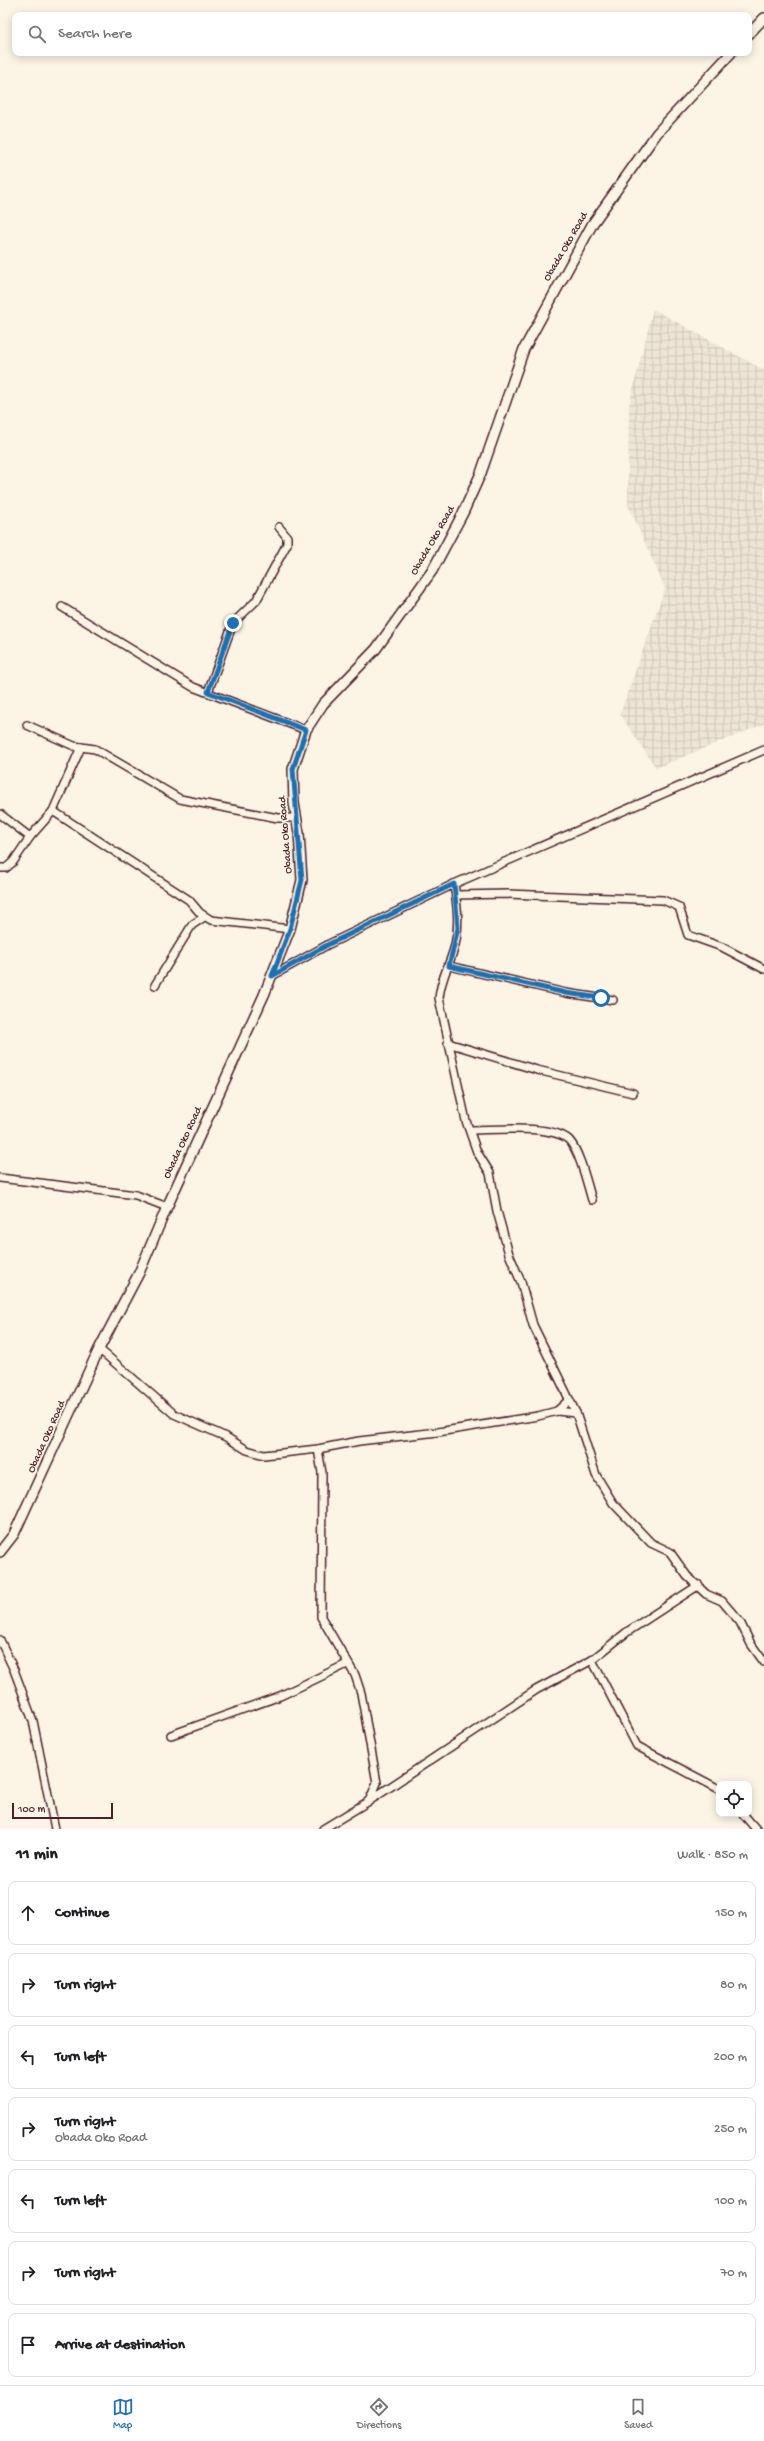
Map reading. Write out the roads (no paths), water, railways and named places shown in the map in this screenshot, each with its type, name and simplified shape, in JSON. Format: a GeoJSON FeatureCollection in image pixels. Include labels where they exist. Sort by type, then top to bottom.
{"type":"FeatureCollection","features":[{"type":"Feature","properties":{"kind":"main road"},"geometry":{"type":"LineString","coordinates":[[752,31],[764,18]]}},
{"type":"Feature","properties":{"kind":"main road","name":"Obada Oko Road"},"geometry":{"type":"LineString","coordinates":[[0,1552],[14,1534],[30,1504],[99,1349],[139,1273],[167,1207],[272,976],[290,929],[302,880],[293,769],[306,730],[323,704],[376,649],[432,571],[464,513],[481,473],[524,349],[558,284],[593,223],[627,173],[657,133],[728,56]]}},
{"type":"Feature","properties":{"kind":"street"},"geometry":{"type":"LineString","coordinates":[[208,692],[233,623],[256,601],[287,544],[286,537],[279,527]]}},
{"type":"Feature","properties":{"kind":"street"},"geometry":{"type":"LineString","coordinates":[[62,607],[193,687],[306,730]]}},
{"type":"Feature","properties":{"kind":"street"},"geometry":{"type":"LineString","coordinates":[[27,725],[81,747],[95,749],[180,799],[278,818],[297,818]]}},
{"type":"Feature","properties":{"kind":"street"},"geometry":{"type":"LineString","coordinates":[[0,868],[6,868],[13,862],[30,837],[53,811],[81,747]]}},
{"type":"Feature","properties":{"kind":"street"},"geometry":{"type":"LineString","coordinates":[[272,976],[329,944],[454,884],[764,750]]}},
{"type":"Feature","properties":{"kind":"street"},"geometry":{"type":"LineString","coordinates":[[53,811],[190,900],[204,917],[210,920],[290,929]]}},
{"type":"Feature","properties":{"kind":"street"},"geometry":{"type":"LineString","coordinates":[[0,814],[30,837]]}},
{"type":"Feature","properties":{"kind":"street"},"geometry":{"type":"LineString","coordinates":[[454,884],[458,928],[449,966],[441,981],[439,998],[448,1043],[457,1072],[463,1106],[477,1152],[490,1173],[497,1211],[509,1254],[521,1282],[533,1325],[576,1413],[589,1458],[613,1503],[651,1543],[670,1552],[687,1576],[699,1585],[706,1594],[722,1601],[740,1622],[751,1644],[764,1662]]}},
{"type":"Feature","properties":{"kind":"street"},"geometry":{"type":"LineString","coordinates":[[456,895],[507,894],[663,900],[679,907],[688,935],[722,948],[764,970]]}},
{"type":"Feature","properties":{"kind":"street"},"geometry":{"type":"LineString","coordinates":[[154,985],[192,925],[204,917]]}},
{"type":"Feature","properties":{"kind":"street"},"geometry":{"type":"LineString","coordinates":[[449,966],[566,993],[613,1000]]}},
{"type":"Feature","properties":{"kind":"street"},"geometry":{"type":"LineString","coordinates":[[448,1043],[537,1070],[633,1093]]}},
{"type":"Feature","properties":{"kind":"street"},"geometry":{"type":"LineString","coordinates":[[470,1130],[545,1131],[557,1133],[568,1140],[574,1148],[592,1200]]}},
{"type":"Feature","properties":{"kind":"street"},"geometry":{"type":"LineString","coordinates":[[0,1178],[136,1194],[167,1207]]}},
{"type":"Feature","properties":{"kind":"street"},"geometry":{"type":"LineString","coordinates":[[99,1349],[174,1414],[226,1437],[247,1450],[264,1455],[275,1455],[360,1441],[438,1432],[557,1411],[576,1413]]}},
{"type":"Feature","properties":{"kind":"street"},"geometry":{"type":"LineString","coordinates":[[557,1411],[569,1400]]}},
{"type":"Feature","properties":{"kind":"street"},"geometry":{"type":"LineString","coordinates":[[318,1449],[322,1473],[321,1617],[354,1675],[360,1693],[377,1783],[369,1800]]}},
{"type":"Feature","properties":{"kind":"street"},"geometry":{"type":"LineString","coordinates":[[323,1829],[536,1690],[592,1660],[628,1632],[699,1585]]}},
{"type":"Feature","properties":{"kind":"street"},"geometry":{"type":"LineString","coordinates":[[0,1640],[14,1670],[33,1721],[55,1829]]}},
{"type":"Feature","properties":{"kind":"street"},"geometry":{"type":"LineString","coordinates":[[592,1660],[637,1746],[716,1787]]}},
{"type":"Feature","properties":{"kind":"street"},"geometry":{"type":"LineString","coordinates":[[171,1735],[280,1696],[347,1664]]}},
{"type":"Feature","properties":{"kind":"street"},"geometry":{"type":"LineString","coordinates":[[746,1817],[756,1829]]}}]}
